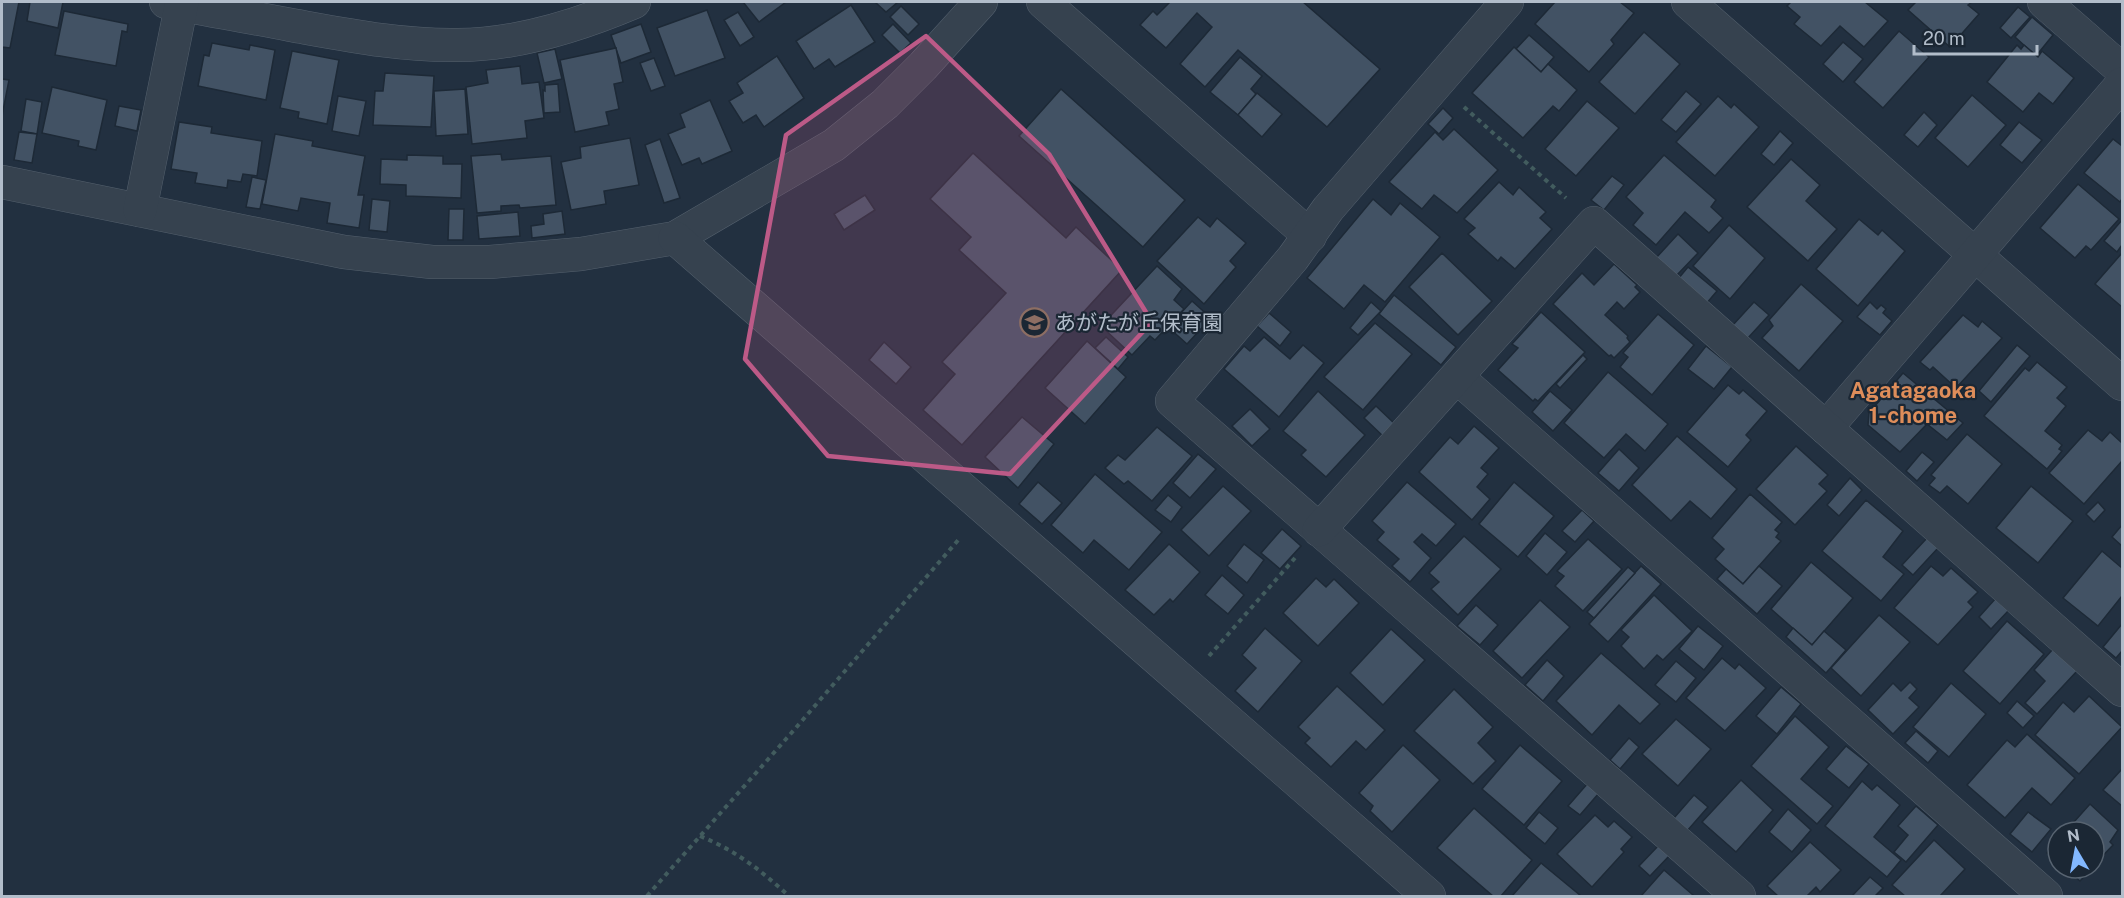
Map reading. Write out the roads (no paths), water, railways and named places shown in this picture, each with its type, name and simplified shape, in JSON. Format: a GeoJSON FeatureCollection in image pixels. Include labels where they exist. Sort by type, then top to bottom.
{"type":"FeatureCollection","features":[{"type":"Feature","properties":{"kind":"street"},"geometry":{"type":"LineString","coordinates":[[141,210],[177,2],[346,35],[405,43],[460,45],[505,41],[605,14],[634,2]]}},
{"type":"Feature","properties":{"kind":"street"},"geometry":{"type":"LineString","coordinates":[[2,182],[344,252],[432,262],[490,262],[581,254],[675,238],[834,145],[885,104],[981,2]]}},
{"type":"Feature","properties":{"kind":"street"},"geometry":{"type":"LineString","coordinates":[[1043,2],[1310,236]]}},
{"type":"Feature","properties":{"kind":"street"},"geometry":{"type":"LineString","coordinates":[[1507,2],[1328,209],[1310,236],[1172,402],[1739,897]]}},
{"type":"Feature","properties":{"kind":"street"},"geometry":{"type":"LineString","coordinates":[[1688,2],[2122,384]]}},
{"type":"Feature","properties":{"kind":"street"},"geometry":{"type":"LineString","coordinates":[[2044,2],[2122,70]]}},
{"type":"Feature","properties":{"kind":"street"},"geometry":{"type":"LineString","coordinates":[[1826,428],[2122,84]]}},
{"type":"Feature","properties":{"kind":"street"},"geometry":{"type":"LineString","coordinates":[[1319,530],[1594,223],[2122,690]]}},
{"type":"Feature","properties":{"kind":"street"},"geometry":{"type":"LineString","coordinates":[[675,238],[1428,897]]}},
{"type":"Feature","properties":{"kind":"street"},"geometry":{"type":"LineString","coordinates":[[1457,377],[2046,897]]}},
{"type":"Feature","properties":{"kind":"place","name":"あがたが丘保育園"},"geometry":{"type":"Point","coordinates":[1034,323]}},
{"type":"Feature","properties":{"kind":"district","name":"Agatagaoka 1-chome"},"geometry":{"type":"Point","coordinates":[1913,402]}}]}
